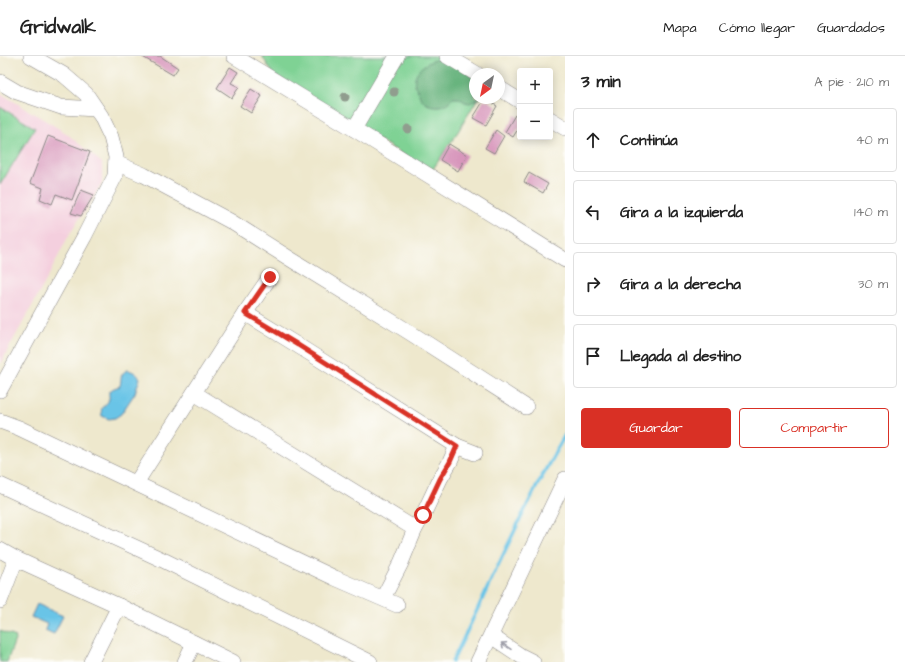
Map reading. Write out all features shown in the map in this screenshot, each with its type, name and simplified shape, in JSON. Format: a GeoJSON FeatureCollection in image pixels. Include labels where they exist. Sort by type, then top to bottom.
{"type":"FeatureCollection","features":[{"type":"Feature","properties":{"kind":"street"},"geometry":{"type":"LineString","coordinates":[[0,390],[84,237],[115,176],[116,157],[111,137],[101,116],[86,94],[64,75],[31,56]]}},
{"type":"Feature","properties":{"kind":"street"},"geometry":{"type":"LineString","coordinates":[[234,56],[565,260]]}},
{"type":"Feature","properties":{"kind":"street"},"geometry":{"type":"LineString","coordinates":[[354,129],[397,56]]}},
{"type":"Feature","properties":{"kind":"street"},"geometry":{"type":"LineString","coordinates":[[447,56],[469,69]]}},
{"type":"Feature","properties":{"kind":"street"},"geometry":{"type":"LineString","coordinates":[[0,82],[17,92],[61,107],[96,109]]}},
{"type":"Feature","properties":{"kind":"street"},"geometry":{"type":"LineString","coordinates":[[505,92],[517,99]]}},
{"type":"Feature","properties":{"kind":"street"},"geometry":{"type":"LineString","coordinates":[[553,121],[565,128]]}},
{"type":"Feature","properties":{"kind":"street"},"geometry":{"type":"LineString","coordinates":[[116,163],[144,175],[230,221],[409,332],[526,407]]}},
{"type":"Feature","properties":{"kind":"street"},"geometry":{"type":"LineString","coordinates":[[136,483],[245,313],[270,277]]}},
{"type":"Feature","properties":{"kind":"street"},"geometry":{"type":"LineString","coordinates":[[245,313],[457,446],[475,453]]}},
{"type":"Feature","properties":{"kind":"street"},"geometry":{"type":"LineString","coordinates":[[194,394],[415,529]]}},
{"type":"Feature","properties":{"kind":"street"},"geometry":{"type":"LineString","coordinates":[[0,421],[19,428],[335,578],[397,605]]}},
{"type":"Feature","properties":{"kind":"street"},"geometry":{"type":"LineString","coordinates":[[383,598],[401,563],[415,529],[457,446]]}},
{"type":"Feature","properties":{"kind":"street"},"geometry":{"type":"LineString","coordinates":[[482,661],[492,636],[565,479]]}},
{"type":"Feature","properties":{"kind":"street"},"geometry":{"type":"LineString","coordinates":[[0,485],[165,561],[370,662]]}},
{"type":"Feature","properties":{"kind":"street"},"geometry":{"type":"LineString","coordinates":[[0,550],[16,559],[119,606],[232,662]]}},
{"type":"Feature","properties":{"kind":"street"},"geometry":{"type":"LineString","coordinates":[[0,601],[16,559]]}},
{"type":"Feature","properties":{"kind":"street"},"geometry":{"type":"LineString","coordinates":[[91,662],[119,606]]}},
{"type":"Feature","properties":{"kind":"street"},"geometry":{"type":"LineString","coordinates":[[492,636],[521,656],[533,662]]}},
{"type":"Feature","properties":{"kind":"street"},"geometry":{"type":"LineString","coordinates":[[185,662],[194,643]]}},
{"type":"Feature","properties":{"kind":"shaded area"},"geometry":{"type":"Polygon","coordinates":[[[0,93],[66,133],[102,163],[102,183],[69,235],[48,277],[0,364],[0,93]]]}},
{"type":"Feature","properties":{"kind":"green space"},"geometry":{"type":"Polygon","coordinates":[[[262,56],[439,56],[469,74],[469,104],[474,104],[431,172],[273,74],[262,56]]]}},
{"type":"Feature","properties":{"kind":"green space"},"geometry":{"type":"Polygon","coordinates":[[[437,59],[448,59],[469,75],[469,103],[459,98],[453,98],[442,106],[431,105],[424,102],[415,86],[415,76],[420,68],[437,59]]]}},
{"type":"Feature","properties":{"kind":"green space"},"geometry":{"type":"Polygon","coordinates":[[[0,107],[35,128],[0,185],[0,107]]]}},
{"type":"Feature","properties":{"kind":"green space"},"geometry":{"type":"Polygon","coordinates":[[[0,631],[16,637],[7,662],[0,662],[0,631]]]}},
{"type":"Feature","properties":{"kind":"water"},"geometry":{"type":"Polygon","coordinates":[[[127,370],[134,372],[140,378],[135,393],[121,414],[115,418],[109,419],[102,416],[102,407],[108,402],[109,392],[120,386],[122,375],[127,370]]]}},
{"type":"Feature","properties":{"kind":"water"},"geometry":{"type":"Polygon","coordinates":[[[37,604],[63,616],[54,634],[45,630],[47,624],[31,617],[37,604]]]}},
{"type":"Feature","properties":{"kind":"building"},"geometry":{"type":"Polygon","coordinates":[[[141,56],[160,56],[178,68],[173,75],[141,56]]]}},
{"type":"Feature","properties":{"kind":"building"},"geometry":{"type":"Polygon","coordinates":[[[230,67],[238,72],[231,83],[239,87],[232,98],[217,88],[230,67]]]}},
{"type":"Feature","properties":{"kind":"building"},"geometry":{"type":"Polygon","coordinates":[[[251,89],[262,96],[251,113],[240,106],[251,89]]]}},
{"type":"Feature","properties":{"kind":"building"},"geometry":{"type":"Polygon","coordinates":[[[482,104],[494,104],[497,106],[486,125],[473,118],[482,104]]]}},
{"type":"Feature","properties":{"kind":"building"},"geometry":{"type":"Polygon","coordinates":[[[515,115],[517,116],[517,131],[513,137],[505,132],[515,115]]]}},
{"type":"Feature","properties":{"kind":"building"},"geometry":{"type":"Polygon","coordinates":[[[496,130],[504,136],[494,153],[485,148],[496,130]]]}},
{"type":"Feature","properties":{"kind":"building"},"geometry":{"type":"Polygon","coordinates":[[[48,136],[90,152],[72,200],[56,194],[52,204],[40,199],[43,188],[30,183],[48,136]]]}},
{"type":"Feature","properties":{"kind":"building"},"geometry":{"type":"Polygon","coordinates":[[[449,144],[467,155],[458,171],[440,160],[449,144]]]}},
{"type":"Feature","properties":{"kind":"building"},"geometry":{"type":"Polygon","coordinates":[[[529,173],[548,184],[543,193],[524,182],[529,173]]]}},
{"type":"Feature","properties":{"kind":"building"},"geometry":{"type":"Polygon","coordinates":[[[81,190],[94,195],[81,216],[71,213],[81,190]]]}},
{"type":"Feature","properties":{"kind":"waterway"},"geometry":{"type":"LineString","coordinates":[[452,662],[520,519],[565,435]]}},
{"type":"Feature","properties":{"kind":"route"},"geometry":{"type":"LineString","coordinates":[[270,277],[245,313],[457,446],[423,515]]}}]}
